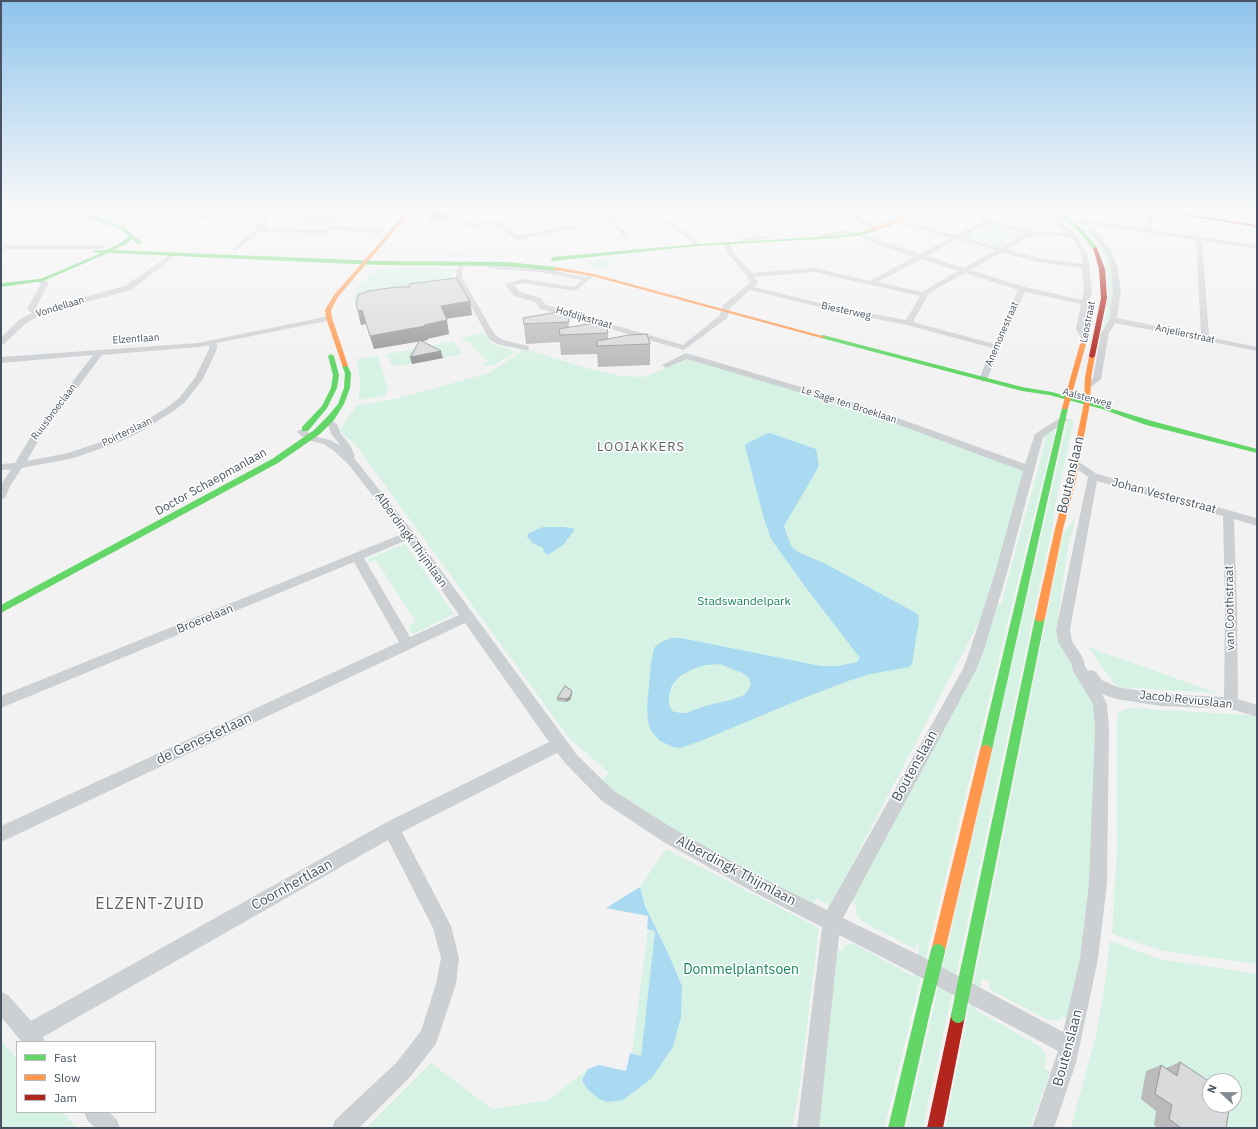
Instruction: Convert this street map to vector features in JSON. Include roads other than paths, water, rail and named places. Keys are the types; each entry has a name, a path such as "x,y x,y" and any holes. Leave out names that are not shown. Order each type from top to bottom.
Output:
{"main road":[{"path":"1,285 41,280 66,269 76,263"},
{"path":"342,274 352,263"},
{"path":"329,314 336,296 360,263"},
{"path":"447,263 523,265 551,263"},
{"name":"Aalsterweg","path":"565,263 585,270 589,277"},
{"name":"Leostraat","path":"1067,401 1095,298 1095,275 1093,263"},
{"name":"Leostraat","path":"1086,407 1088,378 1104,298 1104,279 1101,263"},
{"name":"Aalsterweg","path":"523,265 589,277 724,311 728,314 756,322 776,324 934,367 1257,451"},
{"path":"321,302 319,316 322,330"},
{"name":"Doctor Schaepmanlaan","path":"1,609 275,461 328,421 345,396 348,380 343,356 329,314"},
{"name":"Doctor Schaepmanlaan","path":"15,591 310,434 334,388 336,375 335,367 328,347"},
{"name":"Boutenslaan","path":"896,1128 1067,401"},
{"name":"Boutenslaan","path":"935,1128 1059,529 1075,464 1086,407"}],"street":[{"name":"Vondellaan","path":"1,342 22,322 37,313 128,288 162,263"},
{"path":"666,365 685,352 724,316 726,307 750,288 754,282 739,263"},
{"path":"871,283 909,263"},
{"path":"940,263 1023,289 1086,303"},
{"path":"908,323 926,292 978,263"},
{"path":"1057,263 1087,267"},
{"name":"Leostraat","path":"1085,338 1080,329 1088,290 1086,263"},
{"name":"Leostraat","path":"1088,385 1097,379 1105,333 1113,320 1117,290 1113,263"},
{"path":"1201,263 1206,338"},
{"path":"470,264 460,274 459,278 492,337 500,342 524,348"},
{"name":"Aalsterweg","path":"470,264 539,270 589,277"},
{"path":"750,275 814,270 924,295"},
{"name":"Hofdijkstraat","path":"589,277 575,289 523,281 508,284 517,294 538,300 543,307 685,352"},
{"path":"37,313 32,310 32,307 45,283 41,280"},
{"name":"Biesterweg","path":"750,288 832,308 908,323 996,347"},
{"name":"Anemonestraat","path":"983,379 1020,292 1023,289"},
{"name":"Elzentlaan","path":"1,360 213,342 329,314"},
{"name":"Anjelierstraat","path":"1113,320 1257,349"},
{"name":"Poirterslaan","path":"1,467 19,466 70,456 116,440 139,429 182,400 199,379 213,349 213,342"},
{"name":"Ruusbroeclaan","path":"1,496 5,486 19,466 34,438 100,352"},
{"name":"Le Sage ten Broeklaan","path":"685,352 859,406 1029,469"},
{"name":"Boutenslaan","path":"808,1128 832,920 971,663 977,650 1001,573 1038,436 1063,420"},
{"name":"Alberdingk Thijmlaan","path":"328,421 334,426 336,434 345,445 353,463"},
{"path":"310,434 336,434"},
{"name":"Alberdingk Thijmlaan","path":"310,434 338,449 353,463 409,535 559,744 572,760 608,796 644,821 754,883 832,920 1070,1046"},
{"name":"Johan Vestersstraat","path":"1075,464 1093,476 1257,522"},
{"name":"Boutenslaan","path":"1043,1128 1066,1062 1088,967 1098,884 1102,728 1100,704 1078,667 1078,662 1065,642 1063,630 1093,476"},
{"name":"van Coothstraat","path":"1228,513 1231,606 1231,703"},
{"name":"Broerelaan","path":"1,702 409,535"},
{"path":"357,556 407,644 467,617"},
{"name":"de Genestetlaan","path":"1,834 407,644"},
{"name":"Jacob Reviuslaan","path":"1078,662 1084,667 1097,684 1116,693 1139,695 1161,700 1231,703 1257,711"},
{"name":"Coornhertlaan","path":"31,1038 391,829 559,744"},
{"path":"343,1128 403,1070 429,1037 446,984 450,958 442,926 391,829"},
{"path":"1,1002 31,1038"},
{"path":"96,1113 109,1128"}],"water":[{"path":"770,433 816,449 819,465 818,468 784,526 791,546 798,552 826,564 916,613 919,616 912,664 909,667 871,674 848,681 703,740 681,748 673,747 660,741 651,731 648,721 647,708 651,662 654,648 661,642 671,638 681,638 821,666 838,666 857,662 860,658 771,539 764,519 745,446 746,444","holes":["720,664 742,673 749,678 751,683 749,689 744,695 686,713 672,711 669,704 669,695 672,685 680,676 693,669 706,665"]},
{"path":"543,527 564,527 575,529 564,544 548,555 544,552 543,548 534,544 527,537 529,533"},
{"path":"640,887 645,906 682,986 681,1017 673,1047 651,1079 623,1100 608,1102 599,1099 587,1089 582,1080 588,1069 599,1065 626,1071 630,1053 641,1056 655,931 647,929 648,916 606,908"}],"district":[{"name":"LOOIAKKERS","path":"641,447"},
{"name":"ELZENT-ZUID","path":"150,904"}],"park label":[{"name":"Stadswandelpark","path":"744,602"},
{"name":"Dommelplantsoen","path":"741,970"}]}
